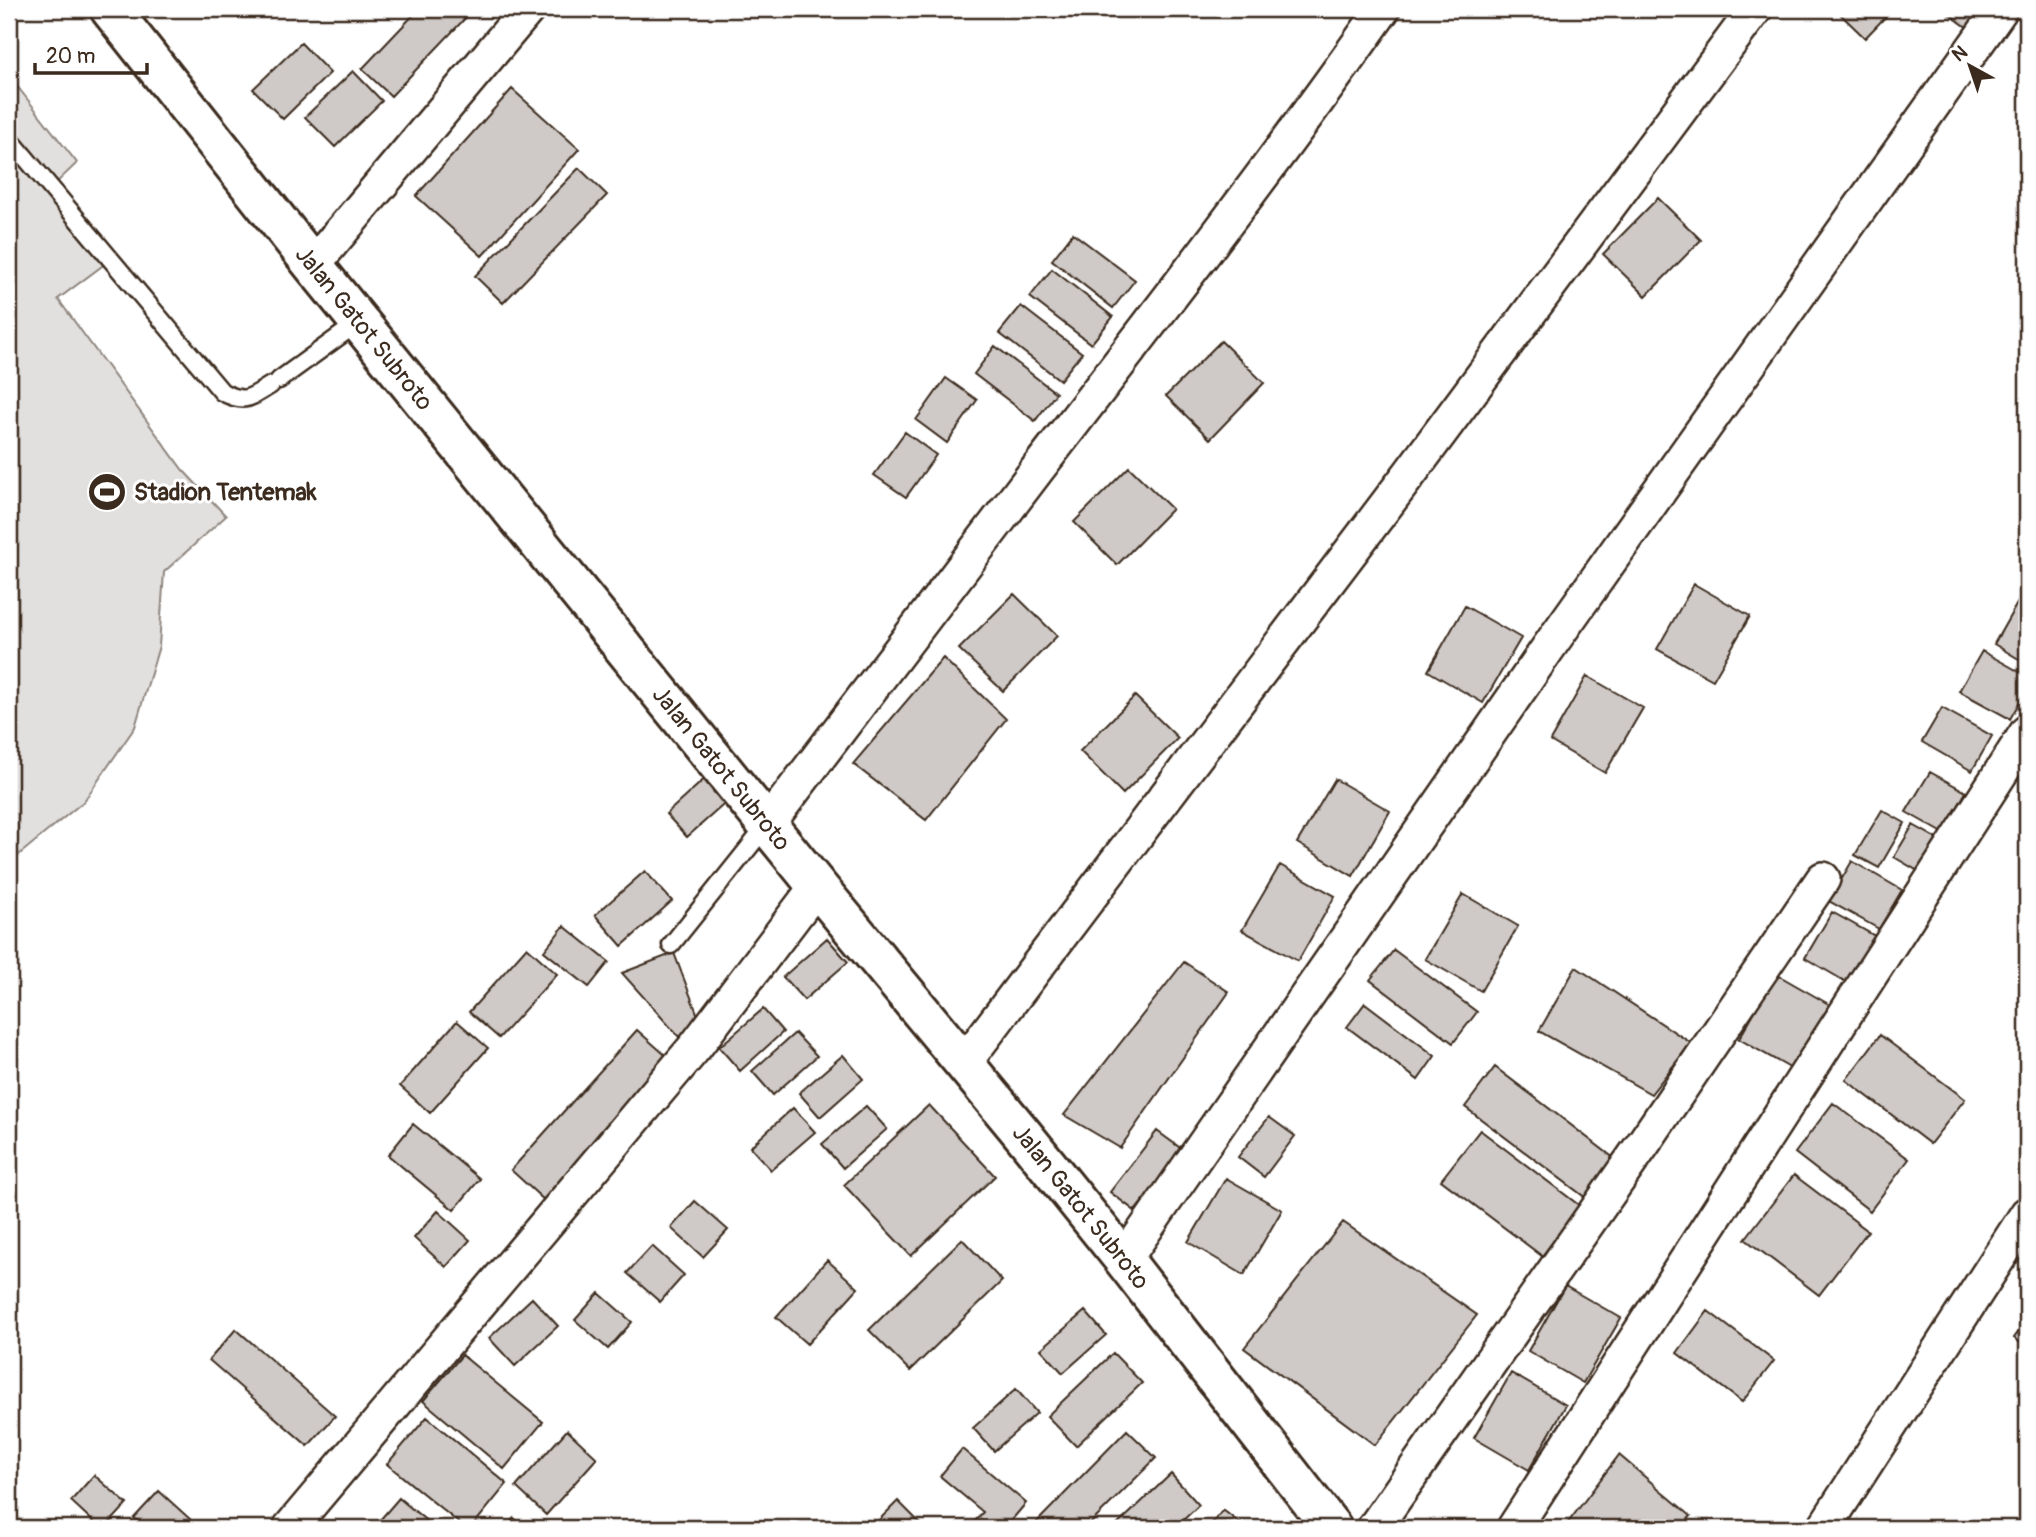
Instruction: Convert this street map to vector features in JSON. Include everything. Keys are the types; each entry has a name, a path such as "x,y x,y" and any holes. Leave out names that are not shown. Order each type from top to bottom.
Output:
{"street":[{"name":"Jalan Gatot Subroto","path":"110,9 313,265 1124,1260 1332,1528"},
{"path":"313,265 528,9"},
{"path":"768,825 1211,244 1383,9"},
{"path":"964,1063 1408,476 1755,9"},
{"path":"1124,1260 1553,641 2001,9"},
{"path":"1514,1528 2027,732"},
{"path":"1374,1528 1643,1144 1823,879"},
{"path":"290,1528 686,1058 817,886"},
{"path":"1824,1528 2027,1214"}],"lane":[{"path":"9,138 222,392 237,400 250,398 275,383 360,321"},
{"path":"671,945 768,825"}],"shaded area":[{"name":"Stadion Tentemak","path":"17,86 77,163 52,187 114,257 58,299 182,469 226,516 164,572 159,646 135,727 84,801 9,863 9,93"}],"building":[{"path":"419,9 474,9 391,96 362,69"},
{"path":"1835,9 1893,9 1865,38"},
{"path":"1942,9 1987,9 1971,30"},
{"path":"301,43 330,73 283,119 253,89"},
{"path":"353,71 382,101 335,147 305,117"},
{"path":"512,89 579,149 482,256 416,196"},
{"path":"579,168 607,195 503,303 475,276"},
{"path":"1658,198 1701,240 1646,296 1603,254"},
{"path":"1073,233 1135,280 1113,308 1052,260"},
{"path":"1052,269 1113,317 1091,344 1030,297"},
{"path":"1021,306 1082,353 1060,380 999,333"},
{"path":"1221,341 1264,383 1210,439 1166,396"},
{"path":"995,346 1056,393 1035,421 974,374"},
{"path":"946,378 977,400 947,443 916,420"},
{"path":"905,432 936,455 906,497 874,475"},
{"path":"1129,467 1172,509 1117,565 1074,522"},
{"path":"1694,584 1750,616 1713,680 1657,649"},
{"path":"2023,593 2027,596 2027,664 1994,644"},
{"path":"1014,594 1057,636 1003,691 959,649"},
{"path":"1465,606 1521,638 1483,703 1428,671"},
{"path":"1982,651 2027,676 2027,689 2010,719 1959,691"},
{"path":"943,658 1006,719 926,820 853,764"},
{"path":"1587,676 1643,708 1605,773 1550,741"},
{"path":"1135,696 1178,738 1123,794 1080,751"},
{"path":"1942,708 1992,736 1972,771 1922,742"},
{"path":"1930,772 1966,792 1943,833 1906,812"},
{"path":"709,775 730,799 687,837 666,814"},
{"path":"1335,779 1390,811 1353,876 1297,843"},
{"path":"1882,810 1905,823 1879,868 1855,855"},
{"path":"1913,825 1943,842 1925,875 1894,857"},
{"path":"1852,861 1902,890 1879,929 1829,901"},
{"path":"1280,865 1335,896 1298,961 1242,930"},
{"path":"645,871 672,901 622,946 595,915"},
{"path":"1463,894 1518,926 1481,991 1425,959"},
{"path":"1832,912 1880,939 1853,986 1805,958"},
{"path":"564,926 609,962 589,987 544,951"},
{"path":"827,938 848,962 804,1000 783,977"},
{"path":"527,947 557,974 499,1038 469,1012"},
{"path":"1394,950 1477,1012 1453,1043 1370,980"},
{"path":"674,953 700,1021 680,1038 622,973"},
{"path":"1184,962 1229,992 1120,1148 1064,1115"},
{"path":"1576,967 1691,1043 1651,1094 1539,1031"},
{"path":"1776,974 1832,1006 1795,1071 1739,1039"},
{"path":"1365,1003 1435,1056 1418,1080 1347,1027"},
{"path":"763,1009 783,1032 740,1071 719,1047"},
{"path":"457,1021 488,1048 430,1113 400,1086"},
{"path":"637,1030 671,1060 545,1201 511,1170"},
{"path":"795,1033 817,1056 773,1095 752,1071"},
{"path":"1880,1035 1965,1099 1930,1144 1846,1080"},
{"path":"843,1055 863,1079 820,1117 799,1093"},
{"path":"1495,1067 1619,1162 1590,1201 1465,1107"},
{"path":"1833,1103 1909,1159 1870,1211 1795,1153"},
{"path":"929,1105 995,1176 911,1256 844,1185"},
{"path":"866,1106 887,1129 843,1168 822,1144"},
{"path":"793,1108 815,1132 771,1170 750,1147"},
{"path":"1269,1117 1295,1136 1264,1177 1238,1157"},
{"path":"413,1124 480,1179 454,1210 388,1155"},
{"path":"1480,1130 1580,1206 1542,1256 1441,1180"},
{"path":"1157,1131 1183,1150 1135,1211 1110,1192"},
{"path":"1794,1175 1868,1231 1819,1295 1745,1239"},
{"path":"1226,1178 1282,1210 1244,1275 1188,1242"},
{"path":"695,1201 728,1230 703,1257 671,1228"},
{"path":"438,1211 470,1240 446,1267 414,1238"},
{"path":"1343,1222 1477,1315 1375,1445 1244,1348"},
{"path":"962,1239 1002,1281 910,1371 869,1330"},
{"path":"652,1246 684,1275 660,1302 627,1273"},
{"path":"827,1260 858,1288 807,1344 776,1317"},
{"path":"1565,1286 1621,1318 1583,1383 1528,1351"},
{"path":"599,1293 632,1322 608,1349 575,1320"},
{"path":"532,1298 558,1326 515,1366 489,1338"},
{"path":"1085,1311 1106,1335 1063,1373 1041,1349"},
{"path":"1708,1311 1774,1361 1742,1402 1677,1353"},
{"path":"2027,1320 2027,1348 2014,1338"},
{"path":"236,1329 335,1416 308,1446 209,1360"},
{"path":"1113,1353 1142,1383 1076,1446 1047,1416"},
{"path":"462,1355 543,1422 504,1469 423,1401"},
{"path":"1511,1373 1566,1405 1529,1470 1474,1438"},
{"path":"1016,1389 1037,1413 994,1451 973,1428"},
{"path":"427,1417 507,1484 471,1528 465,1528 387,1464"},
{"path":"567,1430 597,1458 546,1515 516,1487"},
{"path":"1127,1430 1156,1458 1086,1528 1037,1528 1034,1525"},
{"path":"962,1449 1026,1503 1005,1528 969,1528 983,1512 940,1476"},
{"path":"1619,1455 1691,1516 1681,1528 1564,1528"},
{"path":"1171,1474 1199,1505 1175,1528 1114,1528"},
{"path":"94,1475 127,1504 105,1528 100,1528 71,1501"},
{"path":"159,1491 191,1520 184,1528 146,1528 134,1518"},
{"path":"399,1498 435,1528 373,1528"},
{"path":"898,1501 925,1528 879,1528 875,1524"},
{"path":"1223,1510 1246,1528 1208,1528"},
{"path":"514,1518 525,1528 505,1528"}],"place":[{"name":"Stadion Tentemak","path":"107,492"}]}
